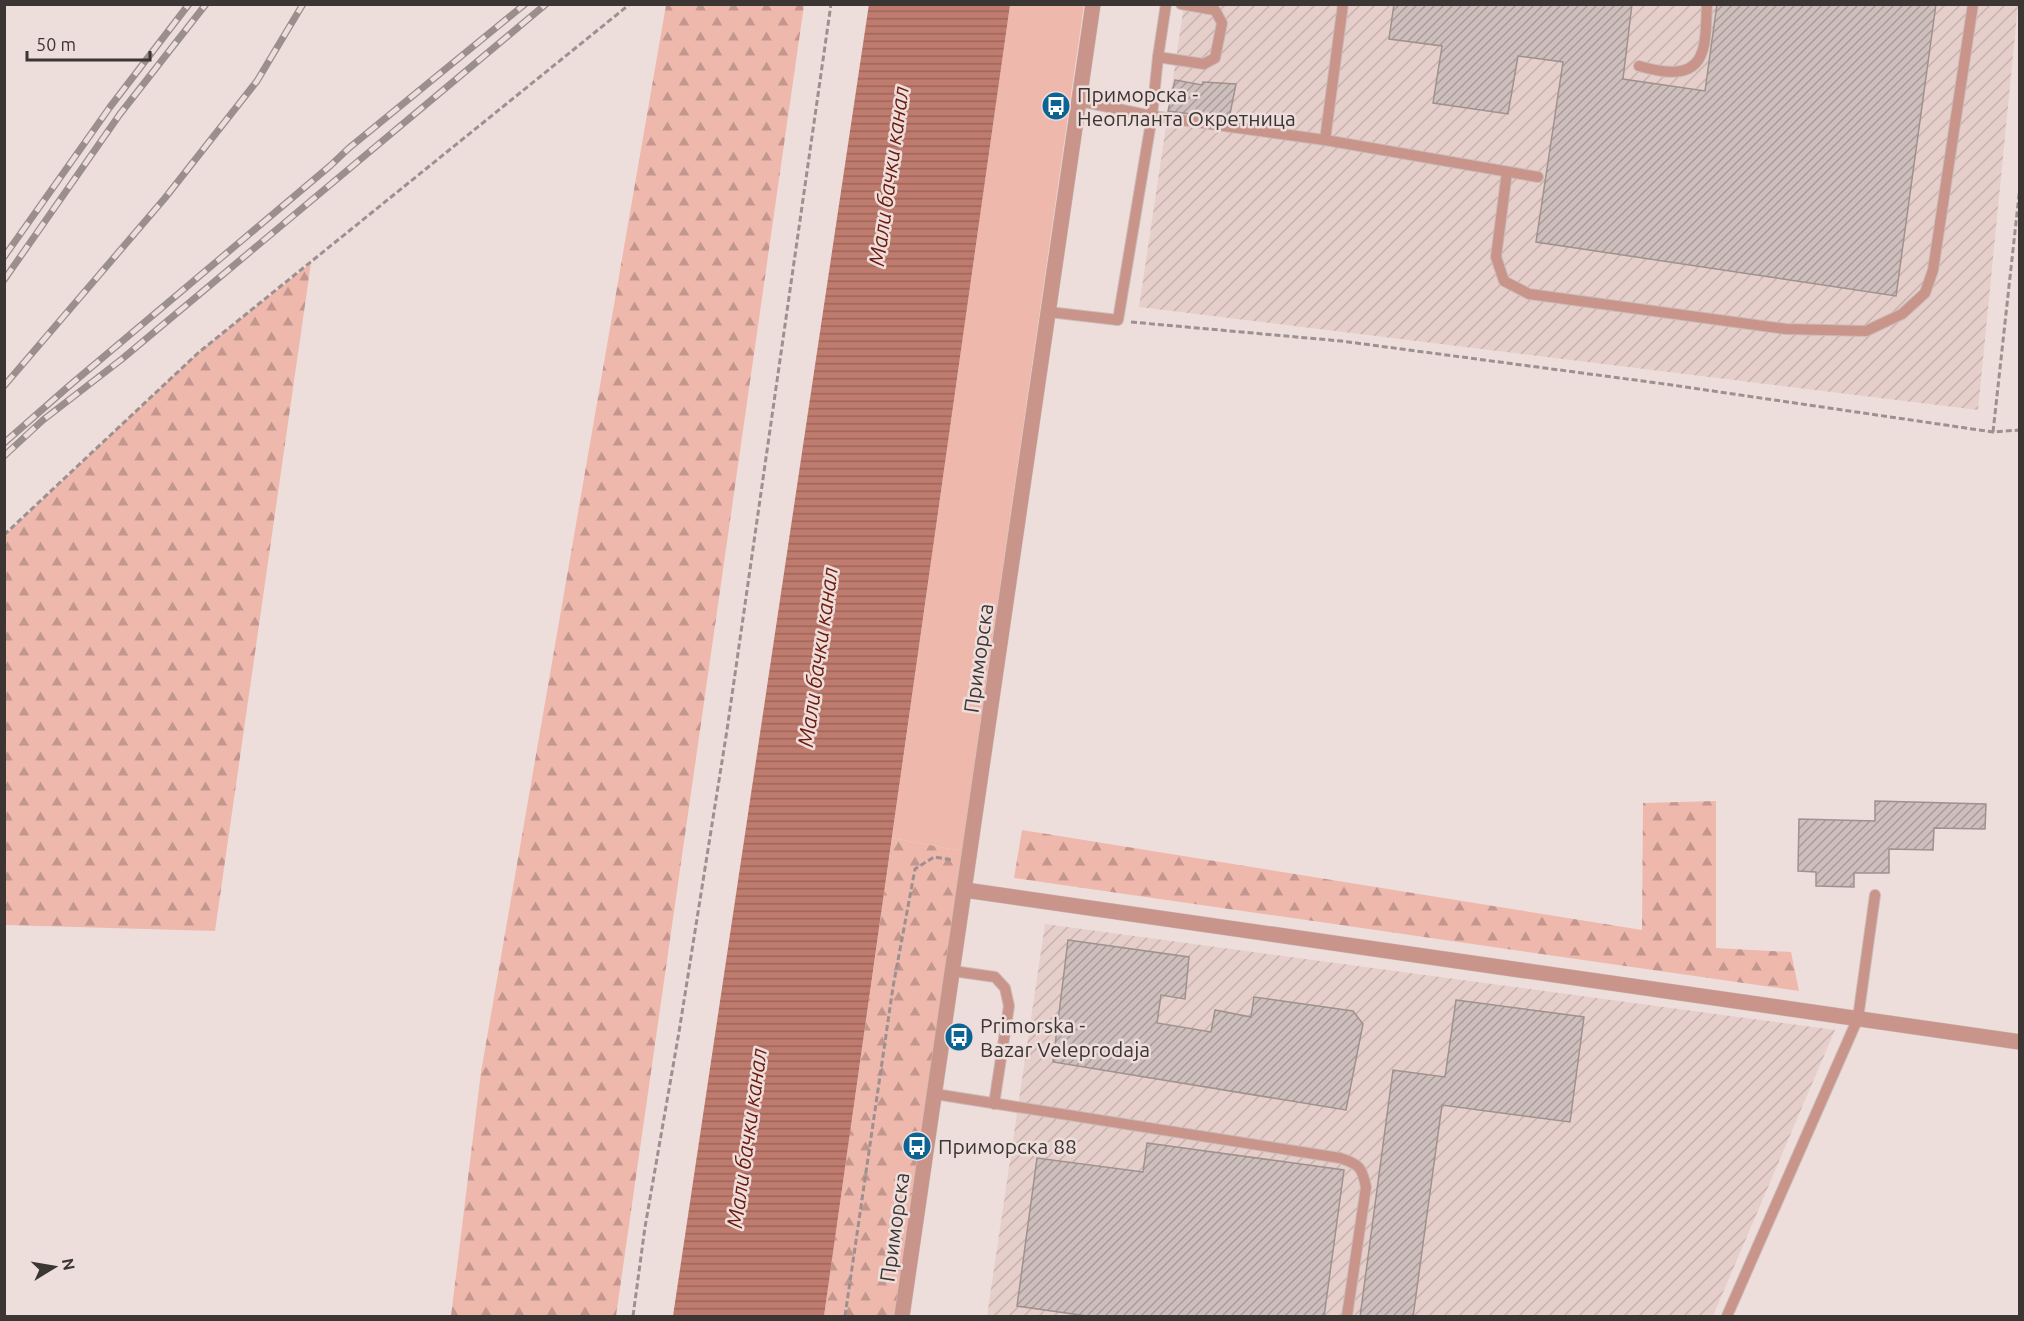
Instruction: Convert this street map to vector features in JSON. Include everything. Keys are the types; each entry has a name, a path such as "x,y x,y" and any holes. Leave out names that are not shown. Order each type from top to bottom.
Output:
{"street":[{"name":"Приморска","path":"902,1317 1093,4"},
{"path":"965,890 2019,1042"}],"lane":[{"path":"1049,312 1118,320 1152,116 1166,4"},
{"path":"1158,57 1204,64 1215,58 1222,23 1215,10 1181,4"},
{"path":"1325,140 1343,4"},
{"path":"1639,66 1674,73 1691,67 1702,54 1707,4"},
{"path":"1507,172 1496,256 1504,281 1529,294 1786,329 1866,331 1902,314 1910,307 1925,293 1933,270 1974,4"},
{"path":"1079,101 1152,116 1325,140 1538,177"},
{"path":"1727,1317 1858,1018 1875,895"},
{"path":"953,971 995,977 1005,988 1009,1006 994,1104"},
{"path":"935,1094 1340,1158 1355,1163 1364,1173 1366,1187 1347,1317"}],"path":[{"path":"4,535 198,353 630,4"},
{"path":"633,1317 645,1227 679,1032 728,718 831,4"},
{"path":"1993,432 2019,186"},
{"path":"1118,320 1341,342 1665,384 1993,432 2019,430"},
{"path":"845,1317 893,987 915,869 934,857 969,862"}],"shaded area":[{"path":"1184,5 2018,5 1978,410 1139,307"},
{"path":"1045,924 1835,1030 1713,1316 987,1316"}],"green space":[{"path":"666,5 804,5 616,1316 451,1316 481,1072"},
{"path":"1010,5 1084,5 962,851 892,838"},
{"path":"311,263 215,931 5,925 5,535 198,353"},
{"path":"1716,801 1716,948 1791,952 1799,991 1014,878 1022,830 1642,930 1643,803"},
{"path":"892,838 962,851 895,1316 824,1316"}],"water":[{"name":"Мали бачки канал","path":"869,4 1010,5 824,1316 673,1316"}],"building":[{"path":"1394,4 1632,4 1623,79 1705,91 1717,4 1936,4 1896,296 1536,242 1563,62 1518,56 1508,114 1433,103 1442,46 1389,39"},
{"path":"1175,80 1202,85 1203,82 1236,84 1229,119 1168,111"},
{"path":"1875,801 1986,804 1985,829 1934,828 1933,850 1889,849 1889,873 1854,873 1854,887 1816,886 1816,872 1798,871 1799,819 1875,821"},
{"path":"1068,940 1189,957 1185,999 1161,995 1157,1023 1211,1032 1215,1010 1251,1017 1254,997 1353,1011 1363,1024 1346,1110 1053,1062"},
{"path":"1456,1000 1584,1017 1570,1122 1442,1105 1413,1317 1360,1317 1393,1070 1445,1077"},
{"path":"1147,1143 1344,1170 1324,1317 1094,1317 1017,1306 1037,1158 1143,1172"}],"railway":[{"path":"4,257 110,107 189,4"},
{"path":"4,280 120,114 206,4"},
{"path":"4,386 165,198 257,81 303,4"},
{"path":"4,443 349,148 525,4"},
{"path":"4,456 43,420 122,359 546,4"}],"place":[{"name":"Приморска - Неопланта Окретница","path":"1056,106"},
{"name":"Primorska - Bazar Veleprodaja","path":"959,1037"},
{"name":"Приморска 88","path":"917,1146"}]}
